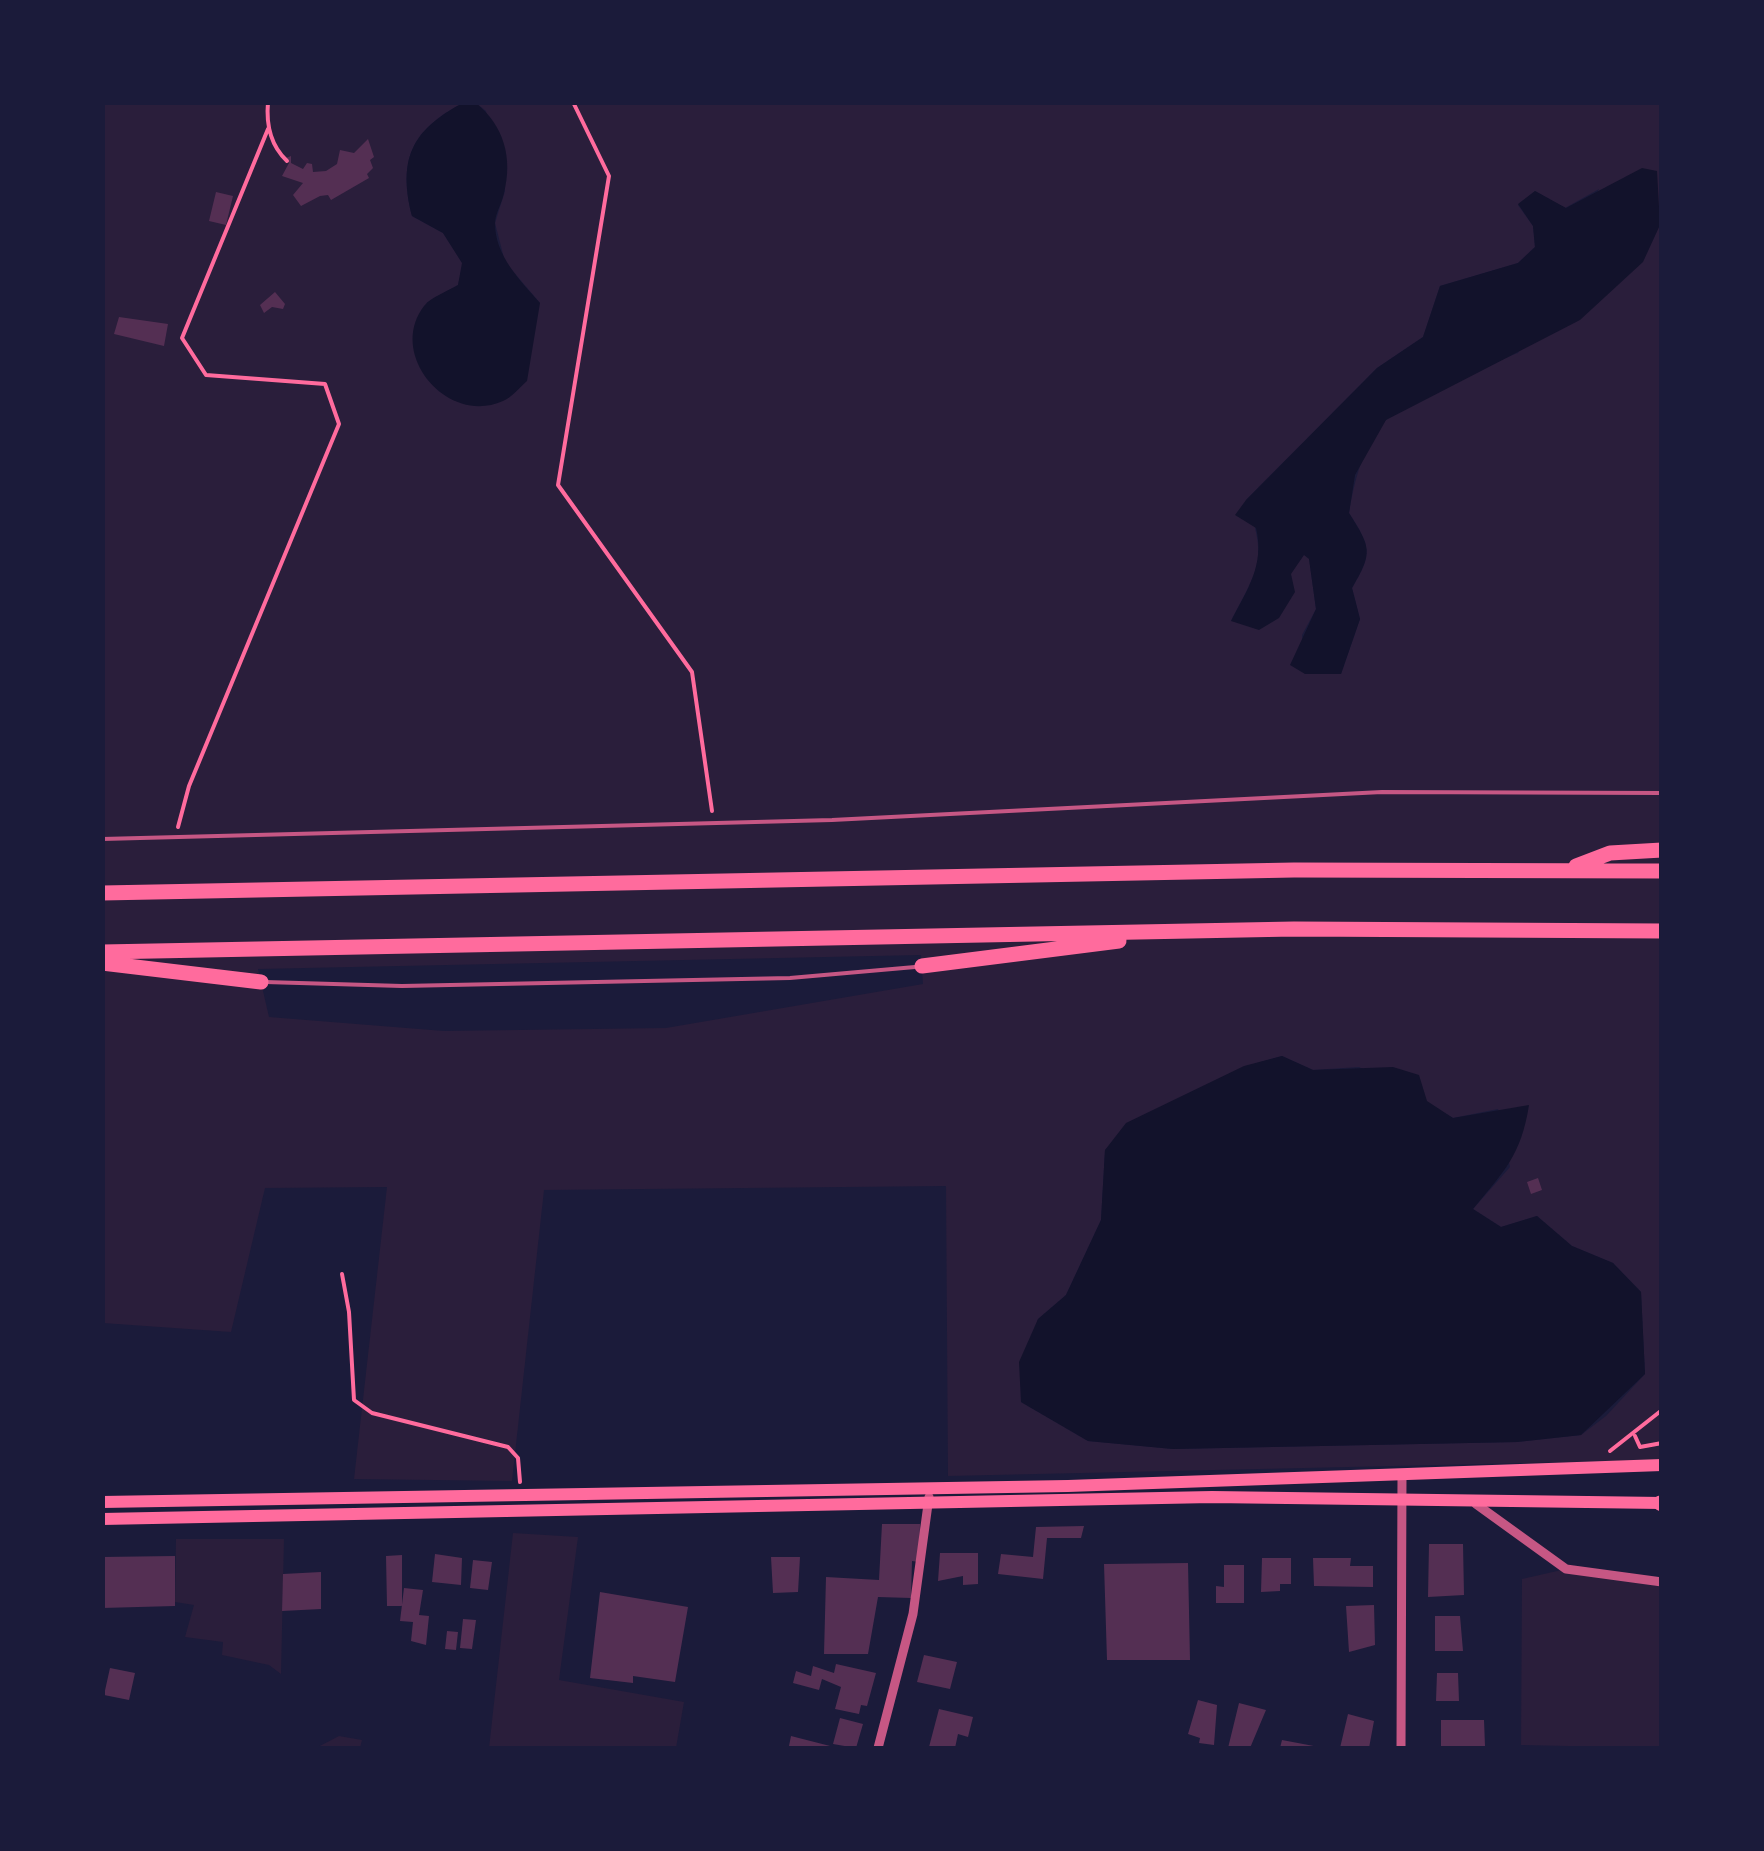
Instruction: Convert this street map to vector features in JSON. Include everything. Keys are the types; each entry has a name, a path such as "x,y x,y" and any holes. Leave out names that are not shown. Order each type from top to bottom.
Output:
{"highway":[{"path":"1568,870 1610,853 1662,850"},
{"path":"102,893 1294,870 1662,871"},
{"path":"102,952 1168,933 1662,931"},
{"path":"922,966 1078,949 1168,933"},
{"path":"102,963 261,982"}],"main road":[{"path":"102,1502 929,1489 1660,1465"},
{"path":"102,1519 1212,1497 1661,1504"}],"street":[{"path":"1402,1475 1402,1748"},
{"path":"878,1748 913,1614 929,1489"},
{"path":"1476,1504 1566,1569 1662,1582"}],"lane":[{"path":"102,839 832,820 1382,792 1662,793"},
{"path":"261,982 402,986 790,978 922,966"}],"path":[{"path":"175,836 188,786 339,424 325,384 206,375 182,338 268,129 268,102"},
{"path":"574,102 609,176 558,486 692,672 713,821"},
{"path":"268,129 286,161"},
{"path":"342,1274 350,1312 354,1400 372,1413 508,1447 518,1458 520,1495"},
{"path":"1584,1467 1662,1410"},
{"path":"1634,1434 1640,1447 1662,1443"}],"shaded area":[{"path":"103,103 463,103 445,113 420,136 408,163 412,216 443,233 463,264 458,285 426,303 540,303 505,262 495,223 505,191 486,111 476,103 1661,103 1661,1460 948,1476 946,1186 544,1190 512,1481 354,1479 387,1187 265,1188 231,1332 103,1323","holes":["1599,189 1518,353 1411,403 1386,420 1371,440 1357,476 1349,513 1367,550 1352,588 1360,619 1341,674 1305,674 1302,635 1316,609 1309,558 1303,554 1290,574 1231,621 1257,563 1257,537 1246,500 1377,368 1423,337 1440,286 1518,263 1535,247 1533,226 1518,205 1535,191 1565,208","921,955 923,984 666,1028 444,1031 269,1017 258,969","1282,1056 1313,1070 1359,1067 1453,1118 1498,1109 1510,1167 1473,1209 1501,1227 1537,1216 1572,1246 1613,1263 1641,1292 1645,1374 1606,1416 1581,1435 1517,1442 1173,1449 1088,1441 1021,1402 1038,1319 1066,1295 1101,1220 1105,1150 1190,1095 1257,1063"]},
{"path":"463,103 476,103 500,132 507,180 495,220 496,235 510,267 540,303 527,381 506,400 482,406 444,395 418,364 413,345 414,325 424,306 458,285 462,263 443,233 412,216 408,163 420,136 431,124"},
{"path":"1642,168 1657,171 1660,225 1643,262 1580,320 1386,420 1355,475 1349,513 1367,550 1352,588 1360,619 1341,674 1305,674 1290,665 1316,609 1309,559 1304,555 1291,574 1295,592 1279,618 1259,630 1231,621 1253,577 1258,554 1256,528 1235,515 1377,368 1423,337 1440,286 1518,263 1535,247 1533,226 1518,204 1535,191 1566,208"},
{"path":"1282,1056 1313,1070 1393,1067 1419,1075 1427,1101 1453,1118 1529,1105 1516,1150 1473,1209 1501,1227 1537,1216 1572,1246 1613,1263 1641,1292 1645,1374 1581,1435 1517,1442 1173,1449 1088,1441 1021,1402 1019,1362 1038,1319 1066,1295 1101,1220 1105,1150 1126,1123 1244,1066"},
{"path":"513,1533 578,1537 559,1680 684,1702 676,1748 489,1748"},
{"path":"176,1539 284,1539 281,1674 269,1665 222,1655 223,1642 185,1637 194,1605 175,1602"},
{"path":"1566,1569 1661,1582 1661,1748 1521,1745 1522,1579"},
{"path":"339,1736 362,1740 360,1748 316,1748"}],"building":[{"path":"368,139 374,157 370,160 373,168 367,174 369,178 331,200 328,195 320,196 301,206 293,195 303,183 282,176 289,163 286,158 291,156 291,163 303,169 307,163 312,164 313,172 326,171 337,164 340,150 354,153"},
{"path":"216,192 233,196 226,225 209,221"},
{"path":"275,292 285,304 283,309 272,307 264,313 260,305"},
{"path":"119,317 168,324 164,346 114,334"},
{"path":"1538,1178 1542,1190 1531,1194 1527,1182"},
{"path":"882,1524 920,1524 919,1562 912,1561 911,1598 878,1597 868,1654 824,1654 826,1577 879,1580"},
{"path":"1084,1526 1081,1538 1047,1538 1043,1579 998,1574 1001,1554 1033,1557 1036,1527"},
{"path":"1429,1544 1463,1544 1464,1595 1428,1597"},
{"path":"940,1553 978,1553 978,1584 963,1585 963,1576 938,1581"},
{"path":"435,1554 462,1558 461,1585 432,1582"},
{"path":"402,1555 402,1606 387,1606 386,1556"},
{"path":"175,1556 175,1606 102,1608 102,1557"},
{"path":"771,1557 800,1557 798,1592 773,1593"},
{"path":"1262,1558 1291,1558 1291,1584 1280,1584 1280,1591 1261,1592"},
{"path":"1313,1558 1351,1558 1350,1566 1373,1566 1373,1587 1314,1586"},
{"path":"473,1560 492,1562 488,1590 470,1588"},
{"path":"1188,1563 1190,1660 1107,1660 1104,1564"},
{"path":"1224,1565 1244,1565 1244,1603 1216,1603 1216,1586 1224,1587"},
{"path":"321,1572 321,1609 282,1611 283,1574"},
{"path":"404,1588 423,1590 419,1615 429,1616 426,1645 411,1641 413,1622 400,1621"},
{"path":"600,1592 688,1607 675,1682 633,1676 633,1683 590,1678"},
{"path":"1374,1605 1375,1645 1349,1652 1346,1606"},
{"path":"1435,1616 1460,1616 1463,1651 1435,1651"},
{"path":"463,1619 476,1620 472,1649 460,1648"},
{"path":"447,1631 458,1632 456,1650 445,1649"},
{"path":"924,1655 957,1662 950,1689 917,1682"},
{"path":"836,1664 876,1673 867,1706 861,1705 859,1714 835,1709 841,1687 822,1679 819,1690 793,1683 796,1671 811,1676 813,1666 834,1673"},
{"path":"110,1668 135,1673 129,1700 104,1695"},
{"path":"1437,1673 1458,1673 1459,1701 1436,1701"},
{"path":"1198,1700 1217,1705 1214,1745 1199,1743 1200,1738 1188,1734"},
{"path":"1239,1703 1266,1710 1250,1748 1228,1748"},
{"path":"939,1709 973,1717 968,1737 958,1734 955,1748 929,1747"},
{"path":"1348,1714 1374,1721 1369,1748 1340,1748"},
{"path":"840,1718 863,1724 856,1748 833,1744"},
{"path":"1441,1720 1484,1720 1485,1746 1441,1747"},
{"path":"791,1736 834,1747 834,1748 789,1746"},
{"path":"1282,1740 1319,1747 1280,1748"}]}
